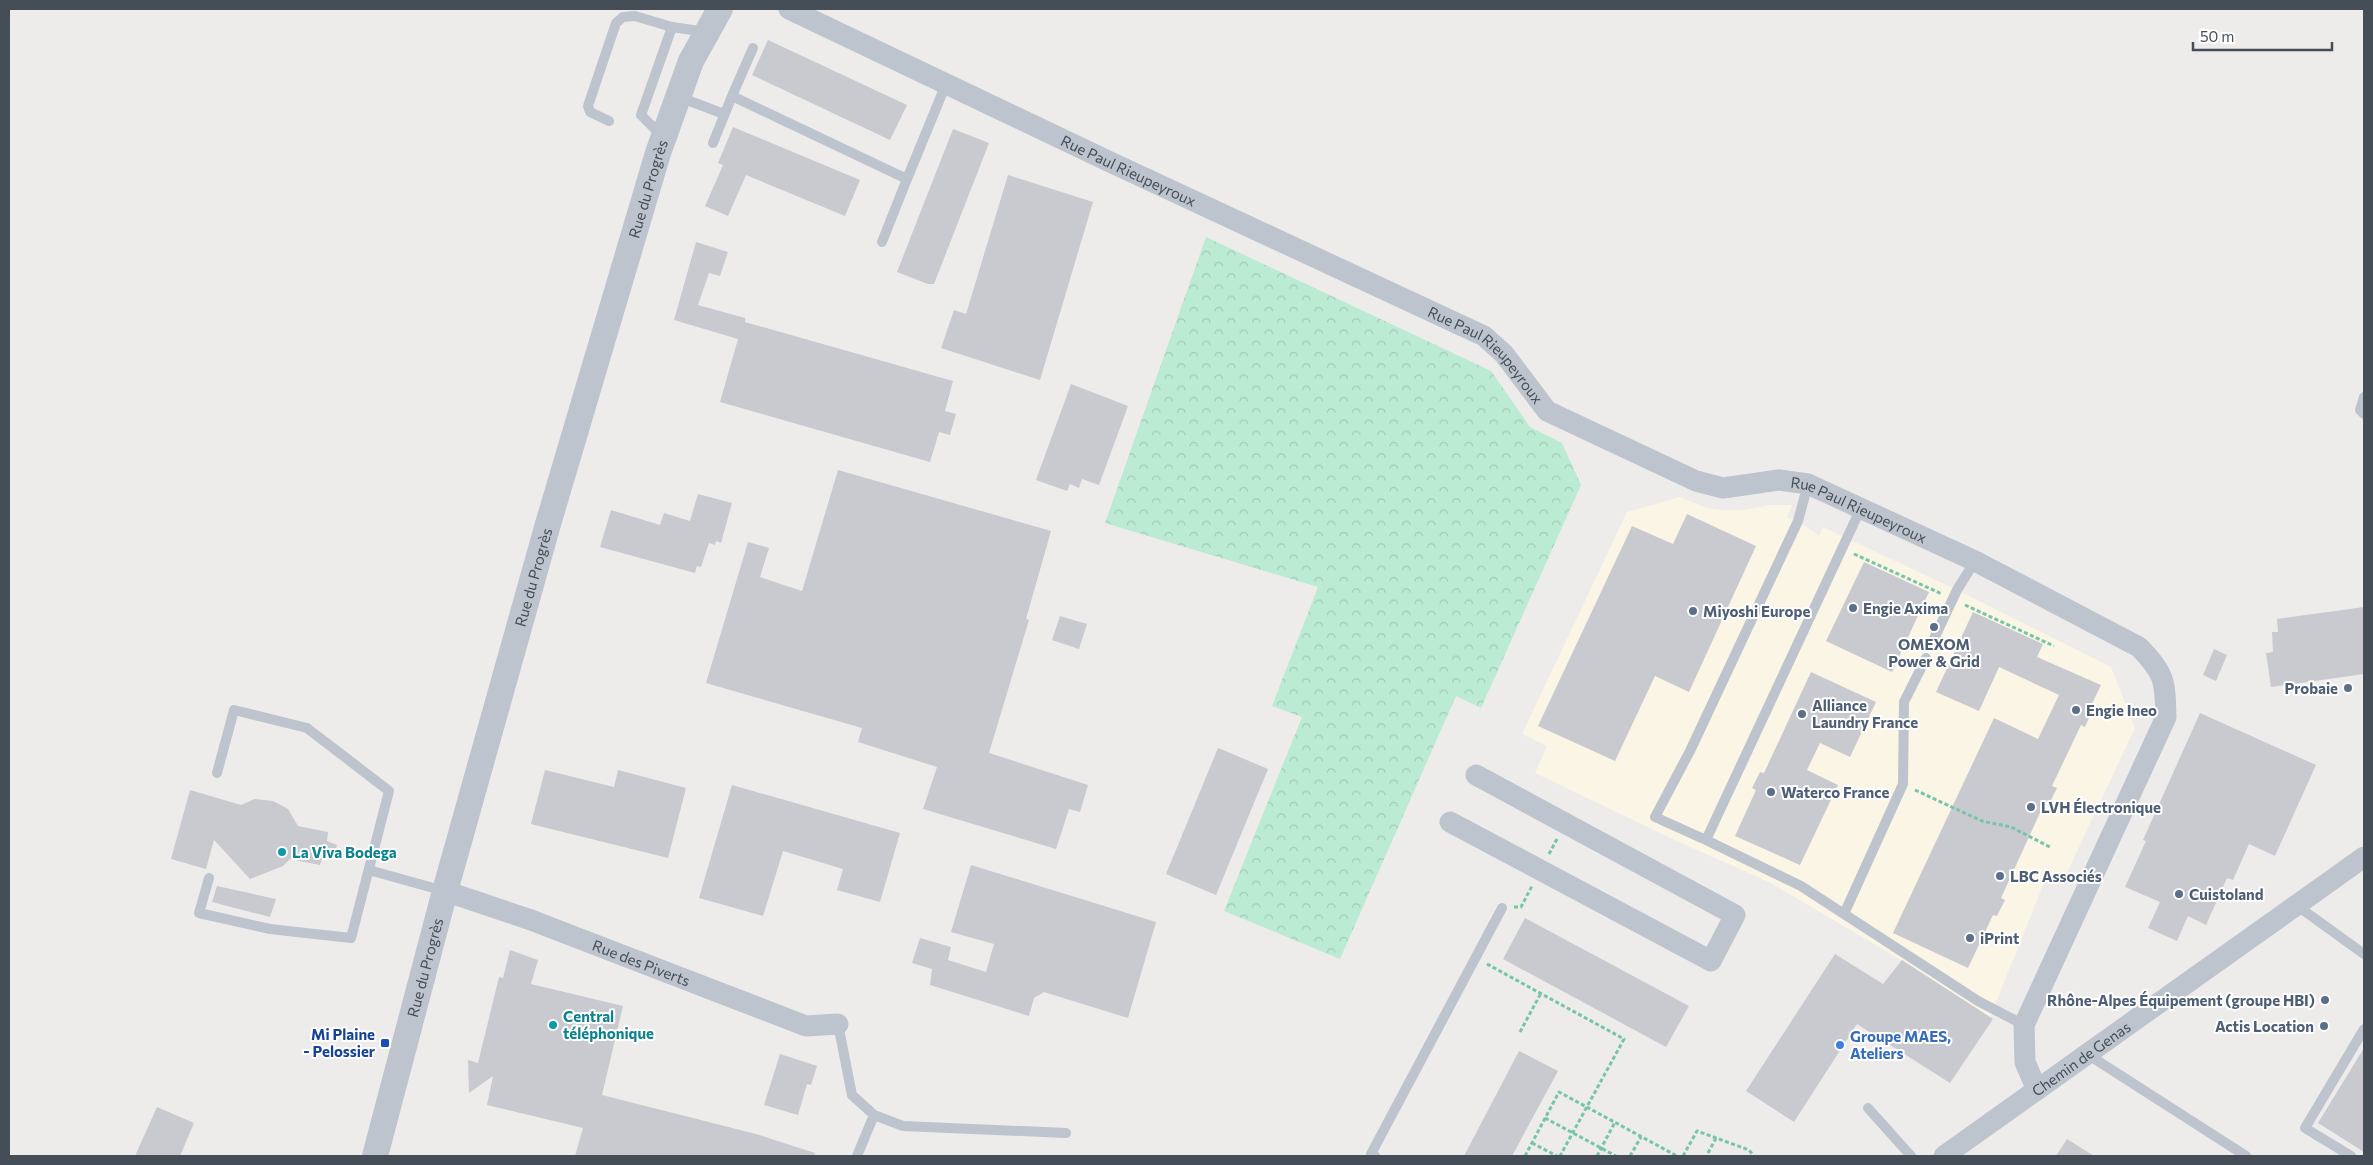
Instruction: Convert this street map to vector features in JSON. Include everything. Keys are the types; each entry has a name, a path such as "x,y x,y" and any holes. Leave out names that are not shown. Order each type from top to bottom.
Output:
{"street":[{"name":"Rue du Progrès","path":"375,1156 445,891 551,515 666,132 691,61 720,9"},
{"name":"Rue Paul Rieupeyroux","path":"789,9 1484,336 1504,354 1547,411 1696,481 1723,488 1779,480 1808,484 1975,561 2138,647 2157,666 2165,687 2166,717 2032,1004 2024,1025"},
{"path":"1450,822 1711,961 1735,915 1476,775"},
{"name":"Chemin de Genas","path":"1944,1156 2364,857"},
{"name":"Rue des Piverts","path":"445,891 531,920 806,1026 838,1024"},
{"path":"2024,1025 2025,1062 2037,1090"}],"lane":[{"path":"610,121 590,112 588,106 616,23 623,17 635,16 672,27 707,32"},
{"path":"666,132 654,128 641,115 672,27"},
{"path":"713,143 753,48"},
{"path":"882,242 946,84"},
{"path":"732,96 907,180"},
{"path":"678,97 724,114"},
{"path":"2364,397 2360,410 2364,414"},
{"path":"1808,484 1798,521 1690,750 1655,817 1801,886 1978,1001 2024,1025"},
{"path":"1706,840 1861,508"},
{"path":"1931,645 1957,590 1975,561"},
{"path":"1844,914 1903,784 1904,702 1926,658"},
{"path":"210,878 200,913 270,930 351,938 389,791 307,728 234,710 217,773"},
{"path":"368,870 445,891"},
{"path":"2296,905 2364,954"},
{"path":"1372,1155 1502,908"},
{"path":"838,1024 852,1095 874,1116 903,1126 1066,1133"},
{"path":"2351,1156 2305,1128 2364,1029"},
{"path":"2088,1054 2246,1156"},
{"path":"1868,1108 1912,1156"},
{"path":"857,1156 874,1116"}],"path":[{"path":"1903,784 1982,821 2011,827 2050,847"},
{"path":"1476,957 1624,1038 1573,1133 1558,1156 1532,1143"},
{"path":"1520,1032 1541,993"},
{"path":"1525,1156 1559,1092 1677,1156"},
{"path":"1545,1118 1616,1156"},
{"path":"1597,1156 1615,1122"},
{"path":"1683,1156 1697,1131 1749,1150 1754,1156"},
{"path":"1630,1156 1641,1136"},
{"path":"1708,1153 1716,1138"}],"shaded area":[{"path":"1680,497 1707,508 1723,510 1744,510 1770,505 1792,505 1787,517 1798,521 1819,536 1823,527 1957,590 2111,667 2135,728 2062,883 2047,875 1990,1017 1901,960 1771,883 1679,842 1535,773 1547,746 1522,734 1627,512"}],"green space":[{"path":"1206,237 1491,371 1530,427 1562,443 1581,485 1481,708 1456,696 1340,959 1224,911 1302,717 1272,706 1318,587 1105,523"}],"building":[{"path":"768,40 907,105 890,140 752,75"},
{"path":"733,127 860,180 845,216 746,175 728,216 705,206 723,165 718,163"},
{"path":"953,129 989,143 934,284 928,284 897,272"},
{"path":"1008,175 1093,202 1040,380 941,348 954,310 966,314"},
{"path":"696,242 728,252 720,276 709,273 698,305 745,318 745,322 953,381 945,411 956,414 950,435 939,432 930,462 720,402 738,339 674,320"},
{"path":"1071,384 1128,406 1099,485 1082,479 1079,488 1070,484 1067,491 1036,480"},
{"path":"838,470 1051,531 1026,619 1029,620 989,753 1088,785 1080,812 1069,809 1056,849 923,809 937,767 858,742 862,728 706,683 748,542 769,548 760,577 802,591"},
{"path":"698,494 732,503 721,543 716,541 715,545 709,543 701,567 697,566 695,573 600,547 611,510 660,525 664,513 690,521"},
{"path":"1687,514 1756,546 1689,692 1655,676 1615,761 1538,726 1632,526 1673,544"},
{"path":"1864,562 1929,592 1892,672 1826,641"},
{"path":"2364,607 2364,674 2271,687 2266,653 2273,652 2272,632 2278,632 2277,619"},
{"path":"1973,612 2043,644 2037,657 2101,685 2088,712 2091,713 2085,727 2081,725 2052,786 2057,788 2049,804 2045,802 2001,898 2005,900 1997,916 1993,915 1968,968 1893,933 1994,718 2038,739 2059,695 1999,667 1979,711 1936,692"},
{"path":"1060,616 1087,624 1079,649 1052,640"},
{"path":"2214,649 2227,655 2216,681 2203,675"},
{"path":"1811,672 1876,702 1850,757 1820,743 1807,770 1838,785 1800,865 1735,836 1756,790 1752,788 1760,772 1764,773"},
{"path":"2200,713 2316,765 2275,856 2249,844 2233,880 2227,878 2206,925 2188,916 2177,941 2148,928 2160,902 2125,887 2146,841 2143,840"},
{"path":"1218,748 1268,769 1216,895 1166,874"},
{"path":"545,770 614,787 618,770 686,788 668,858 531,824"},
{"path":"732,785 900,833 880,902 837,890 843,869 783,851 763,916 699,898"},
{"name":"La Viva Bodega","path":"190,790 241,805 255,799 273,801 288,809 298,826 328,832 327,841 337,845 334,857 323,856 320,865 290,859 283,866 250,879 214,840 206,869 171,859"},
{"path":"971,865 1156,922 1128,1018 1044,992 1034,998 1029,1016 930,985 932,969 912,963 920,938 951,947 948,960 986,972 994,944 951,932"},
{"path":"217,886 276,899 270,917 212,902"},
{"path":"1525,918 1689,1006 1666,1047 1503,959"},
{"path":"510,950 538,960 531,984 623,1006 602,1095 756,1134 815,1153 814,1156 575,1156 583,1128 487,1105 493,1076 469,1093 468,1060 478,1063 499,977 503,978"},
{"path":"1835,954 1883,984 1902,960 1993,1019 1950,1083 1857,1024 1794,1122 1746,1091"},
{"path":"2364,1048 2364,1152 2318,1123"},
{"path":"1519,1051 1558,1071 1512,1156 1464,1156"},
{"path":"780,1054 817,1066 811,1085 807,1084 798,1115 764,1105"},
{"path":"157,1107 194,1123 180,1156 135,1156"},
{"path":"2067,1139 2094,1156 2056,1156"}],"place":[{"name":"Engie Axima","path":"1853,608"},
{"name":"Miyoshi Europe","path":"1693,611"},
{"name":"OMEXOM Power & Grid","path":"1934,627"},
{"name":"Probaie","path":"2348,688"},
{"name":"Engie Ineo","path":"2076,710"},
{"name":"Alliance Laundry France","path":"1802,714"},
{"name":"Waterco France","path":"1771,792"},
{"name":"LVH Électronique","path":"2031,807"},
{"name":"La Viva Bodega","path":"282,852"},
{"name":"LBC Associés","path":"2000,876"},
{"name":"Cuistoland","path":"2179,894"},
{"name":"iPrint","path":"1970,938"},
{"name":"Rhône-Alpes Équipement (groupe HBI)","path":"2325,1000"},
{"name":"Central téléphonique","path":"553,1025"},
{"name":"Actis Location","path":"2324,1026"},
{"name":"Mi Plaine - Pelossier","path":"385,1043"},
{"name":"Groupe MAES, Ateliers","path":"1840,1045"}]}
